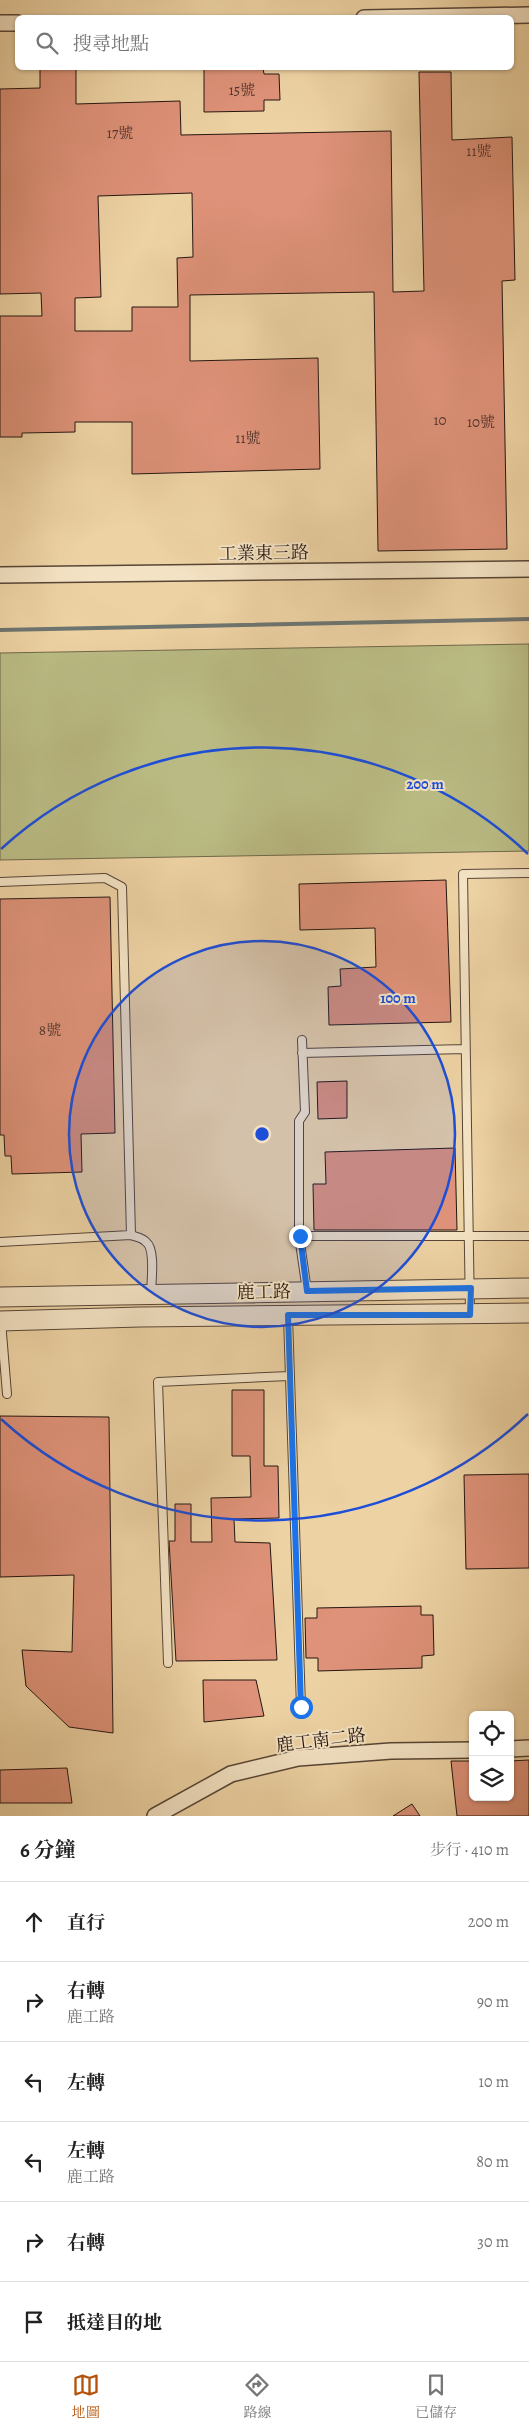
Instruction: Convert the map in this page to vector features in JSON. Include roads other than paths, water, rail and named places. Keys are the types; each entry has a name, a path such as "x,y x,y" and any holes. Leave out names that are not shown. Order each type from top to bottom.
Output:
{"street":[{"path":"514,15 529,15"},
{"path":"0,23 15,23"},
{"name":"工業東三路","path":"0,575 529,569"},
{"name":"鹿工路","path":"0,1297 529,1288"},
{"name":"鹿工路","path":"0,1321 288,1315 470,1315 529,1313"},
{"path":"514,1749 529,1748"},
{"name":"鹿工南二路","path":"155,1816 231,1774 298,1758 391,1751 469,1750"}],"lane":[{"path":"470,1315 463,874 529,873"},
{"path":"0,882 105,878 122,888 131,1235"},
{"path":"302,1040 305,1112 299,1121 300,1236 307,1291"},
{"path":"302,1053 465,1049"},
{"path":"0,1242 131,1235 146,1241 149,1245 152,1256 151,1294"},
{"path":"300,1236 529,1236"},
{"path":"288,1315 301,1707"},
{"path":"0,1321 7,1394"},
{"path":"168,1663 158,1382 290,1376"}],"waterway":[{"path":"0,630 529,619"}]}
